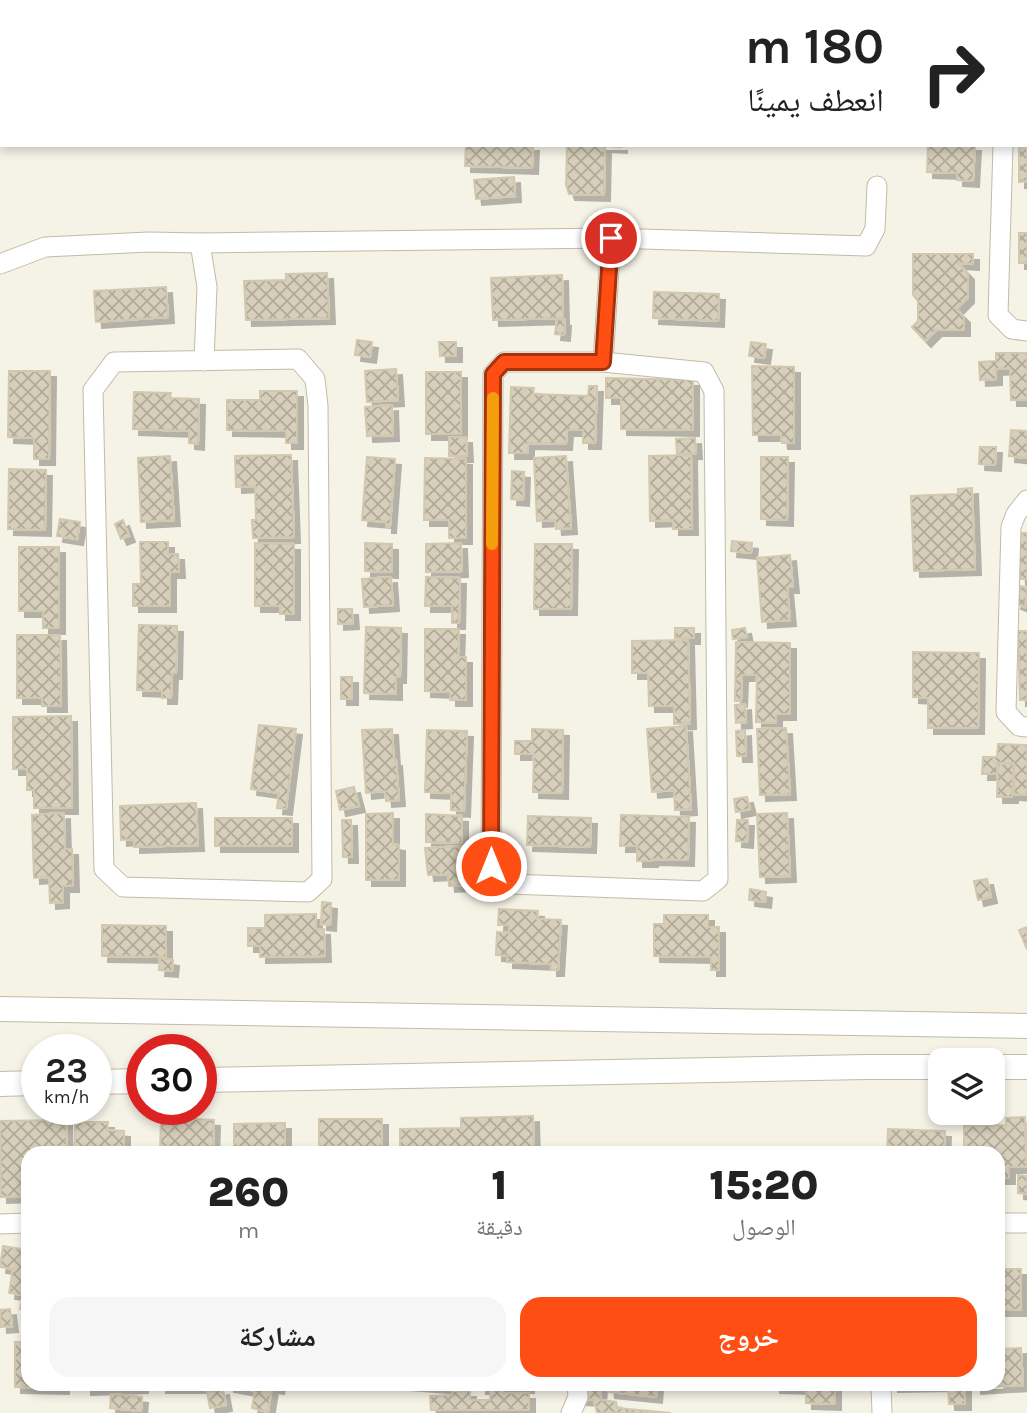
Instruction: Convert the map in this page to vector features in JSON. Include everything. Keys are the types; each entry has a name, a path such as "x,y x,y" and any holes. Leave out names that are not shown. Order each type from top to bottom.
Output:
{"street":[{"path":"1003,147 998,315 1012,329 1027,331"},
{"path":"0,264 45,247 149,242 611,238 866,246 875,229 877,186"},
{"path":"603,362 611,238"},
{"path":"200,243 206,287 204,361"},
{"path":"298,359 315,379 318,406 322,879 308,892 123,887 104,869 93,390 114,362 204,361 298,359"},
{"path":"504,362 603,362 704,372 714,391 718,879 703,891 509,884 491,866 493,374 504,362"},
{"path":"1027,500 1016,514 1011,527 1006,712 1019,726 1027,727"},
{"path":"0,1009 1027,1026"},
{"path":"217,1080 928,1067"},
{"path":"1005,1067 1027,1068"},
{"path":"0,1083 21,1083"},
{"path":"0,1224 21,1223"},
{"path":"1005,1223 1027,1223"},
{"path":"571,1413 578,1397 578,1391"},
{"path":"881,1391 882,1413"}],"building":[{"path":"466,147 533,147 532,168 465,166"},
{"path":"567,147 605,147 604,195 569,194 566,185"},
{"path":"928,147 975,147 973,181 957,180 957,173 927,172"},
{"path":"1019,147 1027,147 1027,181 1019,182"},
{"path":"514,177 515,196 476,199 474,180"},
{"path":"1019,233 1027,233 1027,263 1019,263"},
{"path":"913,254 973,254 973,264 958,263 968,274 968,297 956,309 964,317 964,330 936,330 925,341 912,327 918,321 918,301 913,295"},
{"path":"327,273 329,318 246,320 244,281 286,280 286,274"},
{"path":"562,275 563,318 493,320 491,278"},
{"path":"166,287 168,317 96,322 94,291"},
{"path":"654,292 719,294 718,321 653,318"},
{"path":"557,319 565,320 564,335 555,334"},
{"path":"357,340 372,342 370,357 355,355"},
{"path":"439,342 456,342 456,356 440,356"},
{"path":"751,342 766,344 764,358 749,356"},
{"path":"996,353 1027,353 1027,400 1011,400 1010,368 996,369 996,379 980,380 979,362 996,361"},
{"path":"752,366 794,367 794,443 782,443 781,435 753,435"},
{"path":"396,369 398,400 367,402 365,371"},
{"path":"9,371 50,371 49,459 34,459 34,438 8,437"},
{"path":"426,372 461,372 461,434 426,434"},
{"path":"606,378 693,380 693,430 621,429 621,398 606,398"},
{"path":"589,386 597,386 595,443 583,443 583,430 567,430 566,444 528,443 528,453 509,453 511,387 534,388 533,394 588,396"},
{"path":"260,391 297,391 297,443 286,443 286,431 227,430 227,400 260,400"},
{"path":"134,392 171,393 170,398 199,399 198,444 189,443 189,431 133,429"},
{"path":"392,405 393,435 367,436 365,407"},
{"path":"1011,430 1027,431 1027,458 1009,456"},
{"path":"449,437 466,437 467,456 449,456"},
{"path":"695,438 696,453 677,454 676,439"},
{"path":"980,447 996,447 995,465 979,464"},
{"path":"291,455 294,537 253,538 252,520 256,520 255,486 236,487 235,456"},
{"path":"691,455 692,529 673,529 673,520 650,521 649,456"},
{"path":"170,456 174,520 141,522 138,458"},
{"path":"566,456 571,528 556,529 555,520 537,521 534,458"},
{"path":"367,457 395,459 390,527 386,527 386,522 362,520"},
{"path":"761,457 788,457 787,520 761,519"},
{"path":"425,458 466,459 466,538 449,538 449,520 424,520"},
{"path":"9,469 46,470 45,530 8,529"},
{"path":"512,471 524,472 523,500 511,499"},
{"path":"972,488 975,569 914,571 911,496 958,494 958,489"},
{"path":"60,519 80,522 77,539 57,536"},
{"path":"123,520 129,536 121,539 115,524"},
{"path":"1018,533 1027,533 1027,579 1020,579"},
{"path":"732,541 752,543 751,553 731,551"},
{"path":"140,542 168,542 168,554 178,554 179,572 170,572 170,606 133,606 133,584 141,584"},
{"path":"255,543 294,544 294,614 280,614 280,606 255,606"},
{"path":"365,543 392,544 392,572 365,571"},
{"path":"461,543 462,571 426,572 426,544"},
{"path":"535,544 572,544 571,609 534,609"},
{"path":"19,547 59,547 59,628 43,628 43,611 19,611"},
{"path":"790,555 793,587 787,587 790,620 762,622 757,558"},
{"path":"391,577 393,605 364,607 362,579"},
{"path":"426,577 460,578 459,623 452,623 452,606 425,606"},
{"path":"1021,586 1027,588 1025,607 1015,603"},
{"path":"338,609 352,609 353,623 338,624"},
{"path":"139,625 177,626 176,673 172,673 171,698 162,698 162,691 137,690"},
{"path":"366,627 401,628 400,677 396,677 396,694 364,693"},
{"path":"675,628 694,628 694,638 675,638"},
{"path":"745,628 747,637 733,639 732,630"},
{"path":"425,629 459,629 458,657 466,657 466,700 450,700 450,692 425,691"},
{"path":"1018,631 1027,631 1027,700 1020,700"},
{"path":"17,635 60,635 61,706 42,706 42,698 17,698"},
{"path":"688,640 690,723 674,724 674,706 649,706 648,673 632,673 632,641"},
{"path":"736,642 790,643 790,714 776,714 776,723 756,722 757,675 742,675 741,701 735,701"},
{"path":"913,652 979,653 978,728 928,728 928,698 913,697"},
{"path":"341,677 352,677 352,699 341,699"},
{"path":"745,704 746,722 736,723 735,705"},
{"path":"71,716 72,808 34,808 34,790 27,790 27,769 13,769 13,717"},
{"path":"259,725 296,729 286,809 277,808 279,793 251,789"},
{"path":"686,726 691,809 675,810 674,790 652,792 647,729"},
{"path":"786,728 790,794 760,795 757,729"},
{"path":"392,729 399,800 386,801 385,791 366,793 362,730"},
{"path":"532,729 563,730 562,793 533,792 534,754 515,754 515,741 532,741"},
{"path":"427,730 467,731 464,811 451,810 451,793 425,792"},
{"path":"745,730 746,756 737,756 736,731"},
{"path":"998,744 1027,745 1027,795 1014,794 1014,763 997,763 997,774 982,774 983,757 997,757"},
{"path":"998,764 1013,764 1012,797 997,797"},
{"path":"354,787 359,806 340,810 336,791"},
{"path":"747,797 750,809 736,812 734,799"},
{"path":"196,803 198,845 134,847 134,839 121,840 120,806"},
{"path":"64,813 65,849 72,849 73,886 63,886 63,902 50,903 49,877 34,878 32,815"},
{"path":"393,813 393,844 399,845 399,880 366,880 366,814"},
{"path":"787,813 790,876 760,877 757,814"},
{"path":"426,814 462,816 462,843 426,842"},
{"path":"621,815 689,817 688,860 637,861 637,846 620,846"},
{"path":"528,816 591,818 590,847 527,845"},
{"path":"215,818 292,818 292,846 215,846"},
{"path":"342,820 351,820 352,857 343,857"},
{"path":"737,820 748,820 747,842 736,841"},
{"path":"463,846 465,885 449,886 448,874 428,875 425,848"},
{"path":"987,879 991,897 978,900 974,881"},
{"path":"750,889 766,892 765,902 749,900"},
{"path":"322,902 331,903 330,925 321,924"},
{"path":"499,909 538,911 537,919 561,920 558,970 551,970 551,964 507,962 507,956 496,955 497,932 509,933 509,925 498,925"},
{"path":"316,914 316,929 324,929 325,956 260,957 260,946 248,946 248,928 265,928 265,915"},
{"path":"664,915 708,915 708,927 719,927 719,970 711,970 711,957 654,956 654,924 664,924"},
{"path":"102,925 166,926 166,957 102,956"},
{"path":"1027,927 1027,949 1019,930"},
{"path":"160,958 173,960 172,971 159,970"},
{"path":"533,1116 534,1146 400,1146 400,1129 461,1128 461,1118"},
{"path":"1025,1117 1026,1167 1009,1167 1009,1178 1005,1178 1005,1146 964,1146 964,1126 1006,1125 1006,1118"},
{"path":"319,1119 382,1119 382,1146 319,1146"},
{"path":"0,1121 21,1121 21,1125 66,1125 67,1146 21,1146 21,1196 1,1197"},
{"path":"285,1123 285,1146 234,1146 234,1124"},
{"path":"75,1125 108,1125 107,1130 124,1131 124,1146 75,1146"},
{"path":"161,1125 214,1125 213,1146 160,1146"},
{"path":"888,1129 945,1131 944,1146 887,1146"},
{"path":"1018,1175 1027,1176 1027,1194 1018,1193"},
{"path":"3,1246 21,1249 21,1295 9,1293 13,1269 0,1267"},
{"path":"1005,1269 1021,1269 1021,1310 1005,1310"},
{"path":"10,1309 12,1326 1,1327 0,1310"},
{"path":"15,1342 21,1342 21,1387 15,1387"},
{"path":"1021,1348 1023,1385 1005,1386 1005,1349"},
{"path":"223,1391 226,1405 210,1408 207,1392"},
{"path":"255,1391 271,1391 268,1412 252,1408"},
{"path":"452,1391 470,1391 470,1400 490,1400 490,1391 529,1393 529,1410 431,1410 430,1396 452,1395"},
{"path":"581,1391 601,1391 600,1400 616,1402 617,1408 671,1413 597,1413 594,1400 580,1399"},
{"path":"609,1391 656,1391 656,1397"},
{"path":"806,1391 835,1391 835,1404 806,1403"},
{"path":"948,1391 965,1391 965,1404 949,1404"},
{"path":"111,1394 142,1397 141,1411 110,1408"}],"slow traffic":[{"path":"492,544 493,398"}],"route":[{"path":"491,866 493,374 504,362 603,362 611,238"}]}
